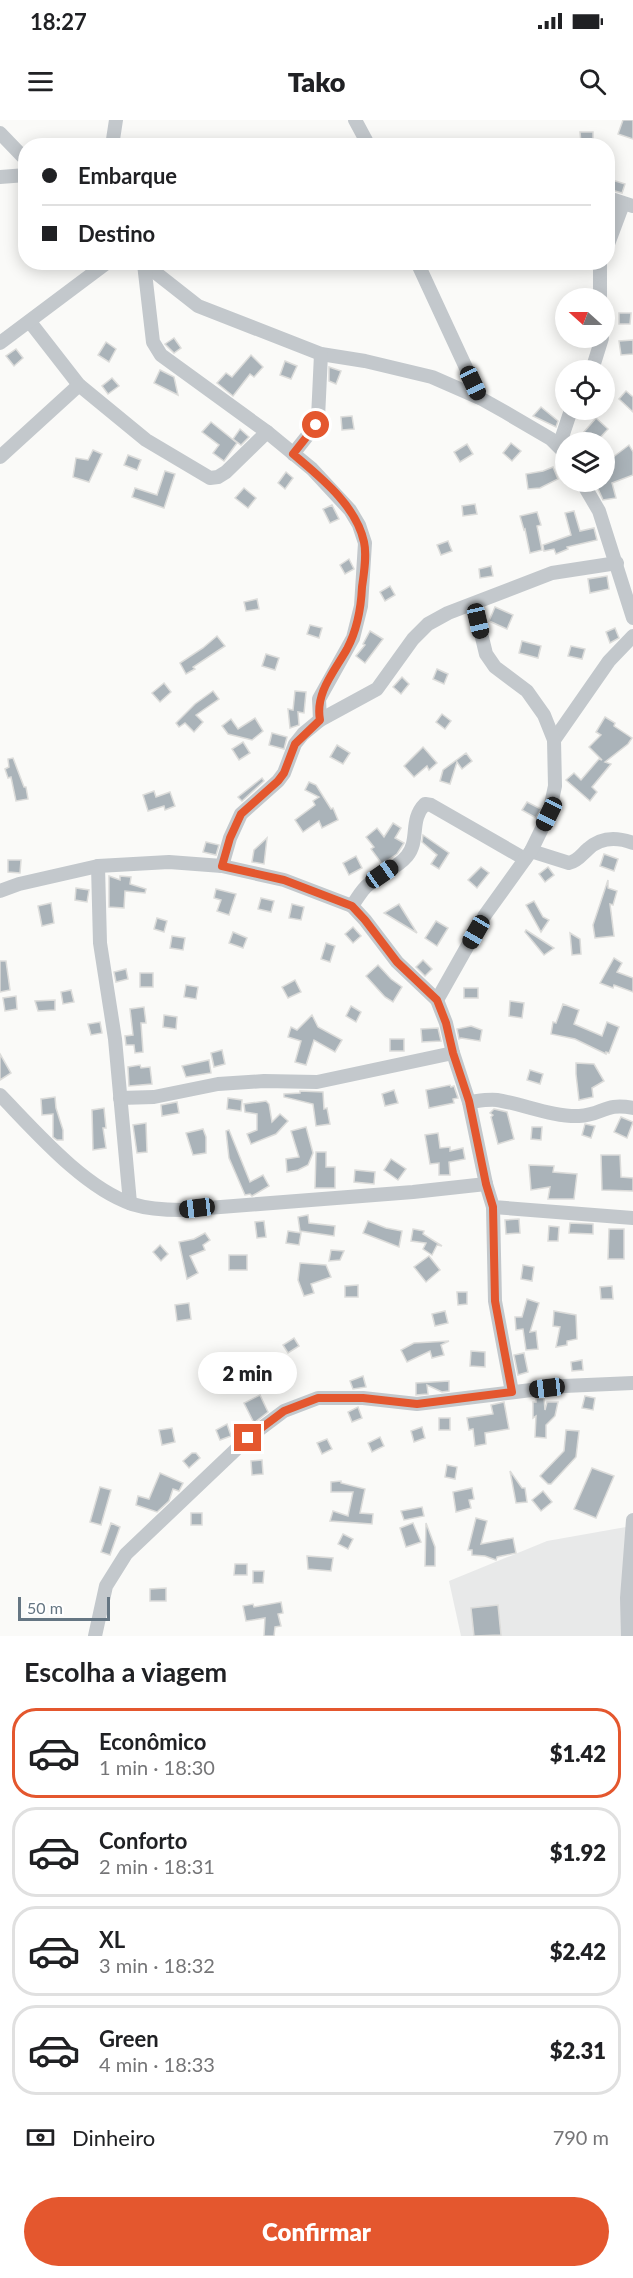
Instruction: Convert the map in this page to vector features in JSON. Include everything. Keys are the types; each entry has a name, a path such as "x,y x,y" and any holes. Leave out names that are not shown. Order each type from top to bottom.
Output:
{"street":[{"path":"114,138 117,120"},
{"path":"355,120 365,138"},
{"path":"0,133 18,152"},
{"path":"0,177 18,176"},
{"path":"615,230 628,205"},
{"path":"0,343 98,270"},
{"path":"144,270 153,342 161,355 267,432 312,469 351,510 365,543 361,606 356,627 353,638 319,699 320,720"},
{"path":"152,270 198,306 321,354 365,361 432,377 480,398 555,443"},
{"path":"421,270 480,398"},
{"path":"600,270 600,288"},
{"path":"30,322 79,385 146,440 210,478 218,477 226,472 267,432"},
{"path":"293,454 316,425 318,418 321,354"},
{"path":"0,458 79,385"},
{"path":"588,492 599,511 633,618"},
{"path":"222,866 230,838 241,814 278,781 284,773 295,744 320,720 377,689 412,639 428,624 448,613 552,573 616,563"},
{"path":"437,1000 485,915 528,855 549,814 555,786 554,740 544,715 527,692 495,667 486,654 474,604"},
{"path":"554,740 609,661 633,636"},
{"path":"352,906 367,885 407,855 413,844 418,811 425,804 528,855 569,863 575,862 591,846 609,838 633,843"},
{"path":"0,891 19,884 98,866 169,862 222,866 284,880 352,906 397,962 437,1000 446,1023 469,1101 493,1207 495,1301 512,1392"},
{"path":"98,866 100,943 116,1039 130,1203"},
{"path":"120,1098 154,1097 218,1084 264,1081 317,1082 453,1053"},
{"path":"0,1095 88,1180 130,1203 157,1210 413,1192 486,1184"},
{"path":"469,1101 494,1099 577,1116 593,1114 618,1105 633,1108"},
{"path":"493,1207 633,1218"},
{"path":"95,1636 106,1586 126,1554 248,1438 284,1411 318,1398 363,1398 417,1404 564,1386 633,1383"},
{"path":"628,1636 627,1598 633,1520"}],"shaded area":[{"path":"626,1527 625,1636 461,1636 449,1581 547,1541"}],"building":[{"path":"623,120 633,120 633,139 618,134"},
{"path":"580,132 593,132 593,138 581,138"},
{"path":"615,181 625,184 622,193 615,191"},
{"path":"619,313 631,313 630,324 619,324"},
{"path":"174,338 181,348 174,353 165,344"},
{"path":"633,340 633,354 621,355 619,341"},
{"path":"106,342 116,349 109,362 98,355"},
{"path":"16,349 23,358 14,366 6,356"},
{"path":"251,355 263,367 254,377 250,374 233,396 217,383 226,373 232,377"},
{"path":"285,361 297,366 291,379 280,375"},
{"path":"329,367 341,371 336,384 329,381"},
{"path":"160,370 174,377 178,395 154,383"},
{"path":"112,378 119,386 108,394 102,386"},
{"path":"626,391 633,397 633,412 619,399"},
{"path":"541,407 558,421 556,427 533,416"},
{"path":"352,416 354,429 342,430 341,417"},
{"path":"594,420 598,420 608,429 605,432 584,432"},
{"path":"211,422 237,443 224,461 213,453 219,445 202,432"},
{"path":"240,429 249,437 241,445 233,439"},
{"path":"511,443 521,451 512,461 503,453"},
{"path":"467,444 473,454 460,462 454,452"},
{"path":"629,445 633,452 633,475 615,482 615,456"},
{"path":"93,450 102,454 89,482 73,477 76,458 88,460"},
{"path":"128,455 141,460 137,470 124,465"},
{"path":"553,467 555,480 540,488 528,489 526,474"},
{"path":"165,471 175,474 164,508 132,497 135,488 157,495"},
{"path":"286,472 293,478 285,489 278,483"},
{"path":"244,488 256,498 248,508 235,498"},
{"path":"599,492 614,492 616,498 603,500"},
{"path":"475,504 477,514 463,516 462,506"},
{"path":"332,505 339,519 330,523 323,509"},
{"path":"574,511 580,531 594,528 597,540 567,547 568,549 556,554 554,549 544,551 543,545 571,535 565,513"},
{"path":"537,512 541,525 537,526 542,550 530,553 520,516"},
{"path":"448,541 452,551 441,555 437,545"},
{"path":"349,559 354,569 345,574 340,565"},
{"path":"491,566 493,576 480,578 479,569"},
{"path":"607,576 609,589 590,593 588,579"},
{"path":"390,586 395,595 385,601 380,592"},
{"path":"257,599 259,609 246,611 244,602"},
{"path":"495,607 513,615 507,629 489,621"},
{"path":"310,625 322,628 319,638 307,634"},
{"path":"615,628 619,638 610,643 606,632"},
{"path":"370,631 383,639 365,663 356,656 365,645 363,644"},
{"path":"217,636 225,646 186,674 180,663"},
{"path":"522,641 541,646 538,658 519,653"},
{"path":"571,646 585,649 582,659 568,656"},
{"path":"266,654 279,658 275,670 262,666"},
{"path":"437,669 448,674 444,684 433,679"},
{"path":"402,677 409,684 401,694 393,687"},
{"path":"164,683 171,692 160,702 152,693"},
{"path":"213,691 219,699 196,715 203,722 194,732 185,723 179,727 176,723 195,704"},
{"path":"295,691 306,692 304,713 298,712 299,725 290,728 288,709 293,710"},
{"path":"442,714 451,721 445,729 436,722"},
{"path":"605,717 632,738 628,744 605,762 611,764 592,787 597,792 590,801 566,780 574,773 581,780 599,759 602,760 589,747 601,735 596,732"},
{"path":"255,718 263,731 252,740 228,734 222,726 231,719 238,729"},
{"path":"272,733 287,737 284,749 269,745"},
{"path":"243,742 250,753 239,760 232,749"},
{"path":"337,745 350,753 343,764 330,757"},
{"path":"423,747 437,763 429,770 427,766 414,777 404,766"},
{"path":"466,753 472,761 462,769 457,762 450,784 440,781 443,770"},
{"path":"13,758 24,787 26,787 28,799 16,801 11,777 8,778 5,769 9,767 8,759"},
{"path":"262,778 264,781 242,801 238,797"},
{"path":"309,782 316,785 331,809 333,808 338,820 322,828 319,821 303,832 295,820 315,805 313,801 319,797 305,790"},
{"path":"154,791 156,797 170,792 175,806 165,810 164,806 148,811 143,795"},
{"path":"527,802 541,809 536,818 522,810"},
{"path":"393,823 401,828 395,838 404,843 397,854 382,864 371,849 374,847 366,837 377,828 384,837"},
{"path":"423,835 449,853 439,869 431,864 437,855 422,842"},
{"path":"267,838 264,864 252,862 254,850"},
{"path":"206,842 219,845 216,855 203,852"},
{"path":"604,854 618,859 614,871 600,866"},
{"path":"356,856 362,868 349,875 343,863"},
{"path":"8,860 21,860 20,873 8,872"},
{"path":"481,867 489,873 477,888 468,880"},
{"path":"548,867 554,875 545,882 539,874"},
{"path":"109,876 120,880 120,876 131,877 130,884 146,889 145,893 125,891 124,908 109,907"},
{"path":"608,880 608,888 617,891 613,905 610,904 614,936 595,938 593,925"},
{"path":"76,888 89,890 87,902 75,900"},
{"path":"216,889 236,894 229,915 217,911 221,900 214,898"},
{"path":"261,898 274,901 271,912 258,909"},
{"path":"534,901 543,917 549,920 541,932 526,905"},
{"path":"51,903 54,923 42,926 38,906"},
{"path":"292,904 304,907 301,920 289,918"},
{"path":"399,904 417,933 384,913"},
{"path":"157,918 167,921 164,932 154,929"},
{"path":"436,921 448,928 437,946 425,938"},
{"path":"353,927 361,936 353,943 345,934"},
{"path":"526,930 554,948 544,955 525,932"},
{"path":"233,932 247,938 243,948 229,943"},
{"path":"570,933 580,939 581,954 572,955"},
{"path":"172,936 185,938 183,950 170,948"},
{"path":"326,943 335,946 330,962 321,959"},
{"path":"614,958 622,963 617,972 633,978 633,992 600,983"},
{"path":"423,960 432,969 425,976 416,967"},
{"path":"0,961 6,961 10,990 0,992"},
{"path":"378,965 402,987 393,1002 385,997 366,976"},
{"path":"126,969 128,979 116,982 114,972"},
{"path":"140,973 153,973 153,987 140,987"},
{"path":"295,980 301,992 288,998 282,987"},
{"path":"186,985 198,987 196,999 184,997"},
{"path":"464,988 478,988 478,998 464,998"},
{"path":"71,990 74,1002 63,1004 61,992"},
{"path":"16,996 17,1009 5,1011 3,998"},
{"path":"55,1000 55,1010 38,1011 35,1001"},
{"path":"510,1001 524,1003 522,1018 509,1016"},
{"path":"563,1004 579,1010 574,1024 602,1036 607,1022 619,1027 609,1053 606,1052 606,1054 575,1039 551,1034 553,1022 556,1023"},
{"path":"351,1006 361,1012 356,1022 346,1016"},
{"path":"144,1007 146,1023 141,1023 143,1052 135,1053 134,1045 126,1045 125,1036 133,1035 130,1009"},
{"path":"164,1015 177,1017 176,1029 163,1027"},
{"path":"312,1015 318,1027 342,1040 335,1052 314,1040 306,1065 295,1062 301,1041 288,1037 291,1027 297,1030"},
{"path":"100,1022 102,1033 91,1035 88,1024"},
{"path":"471,1026 482,1030 480,1041 459,1039 457,1029"},
{"path":"438,1028 441,1041 422,1042 421,1029"},
{"path":"390,1039 404,1039 404,1051 390,1051"},
{"path":"222,1050 225,1064 214,1067 211,1053"},
{"path":"0,1054 11,1073 0,1080"},
{"path":"209,1060 211,1073 186,1077 182,1066"},
{"path":"576,1063 594,1064 604,1081 592,1088 593,1097 579,1100"},
{"path":"140,1065 141,1068 150,1067 152,1084 129,1086 128,1067"},
{"path":"530,1070 543,1074 540,1084 527,1080"},
{"path":"454,1086 458,1098 453,1099 454,1103 429,1108 426,1090"},
{"path":"394,1090 398,1103 385,1106 382,1094"},
{"path":"300,1091 323,1092 324,1109 327,1108 330,1124 316,1126 313,1104 284,1097 284,1094 300,1093"},
{"path":"55,1097 63,1130 63,1140 53,1137 53,1114 42,1115 41,1099"},
{"path":"228,1098 242,1100 241,1111 227,1109"},
{"path":"266,1101 269,1104 272,1122 280,1114 288,1121 276,1134 251,1144 247,1134 257,1130 257,1114 245,1112 244,1104"},
{"path":"177,1102 179,1113 162,1116 161,1105"},
{"path":"104,1108 106,1128 103,1128 106,1148 93,1150 92,1110"},
{"path":"494,1109 507,1112 514,1139 498,1144 491,1117 493,1115 490,1113"},
{"path":"621,1117 633,1122 627,1138 614,1132"},
{"path":"146,1123 147,1152 137,1153 133,1125"},
{"path":"585,1124 595,1126 591,1138 582,1135"},
{"path":"306,1127 313,1153 308,1165 287,1172 286,1159 299,1157 291,1131"},
{"path":"532,1127 542,1127 541,1140 531,1139"},
{"path":"203,1129 206,1137 206,1153 193,1155 186,1133"},
{"path":"229,1130 250,1182 263,1175 269,1186 252,1196 245,1195 229,1158 226,1131"},
{"path":"438,1133 440,1148 450,1147 450,1151 463,1148 465,1159 449,1162 450,1175 439,1175 439,1163 430,1164 425,1135"},
{"path":"316,1152 326,1152 326,1167 335,1167 335,1188 315,1188"},
{"path":"601,1155 620,1155 621,1177 633,1178 633,1191 602,1190"},
{"path":"391,1159 406,1169 398,1180 384,1170"},
{"path":"529,1165 554,1166 553,1172 577,1174 574,1199 548,1199 550,1187 531,1190"},
{"path":"355,1170 375,1172 374,1184 354,1182"},
{"path":"308,1215 309,1223 335,1226 334,1236 300,1231 298,1217"},
{"path":"519,1219 520,1233 506,1234 505,1220"},
{"path":"264,1221 266,1237 257,1238 255,1222"},
{"path":"368,1221 402,1231 399,1247 363,1233"},
{"path":"570,1223 593,1224 593,1234 569,1233"},
{"path":"549,1226 559,1227 558,1241 548,1241"},
{"path":"413,1229 424,1231 423,1234 442,1246 437,1245 432,1255 423,1249 426,1243 411,1241"},
{"path":"609,1229 624,1229 624,1259 608,1259"},
{"path":"288,1231 301,1233 299,1245 286,1243"},
{"path":"205,1233 210,1240 203,1245 205,1250 190,1256 198,1273 187,1279 179,1242 194,1239"},
{"path":"160,1245 168,1254 161,1261 153,1252"},
{"path":"331,1250 344,1251 340,1260 329,1261"},
{"path":"229,1255 247,1255 247,1270 229,1270"},
{"path":"429,1256 440,1270 426,1282 414,1267"},
{"path":"300,1263 326,1265 331,1277 311,1284 314,1293 304,1296 298,1280"},
{"path":"523,1265 534,1267 532,1281 521,1279"},
{"path":"358,1285 358,1297 345,1297 345,1286"},
{"path":"612,1286 613,1299 601,1299 600,1287"},
{"path":"457,1292 467,1292 467,1304 458,1305"},
{"path":"527,1299 539,1303 530,1332 536,1331 538,1349 526,1350 523,1329 516,1330 515,1317 522,1317"},
{"path":"189,1303 191,1319 177,1321 175,1305"},
{"path":"445,1311 448,1323 435,1326 432,1314"},
{"path":"554,1311 576,1315 577,1339 567,1341 567,1345 556,1347 560,1327 553,1326"},
{"path":"294,1338 299,1346 288,1353 283,1345"},
{"path":"449,1341 441,1345 444,1355 432,1358 430,1351 407,1362 401,1350 414,1343"},
{"path":"471,1351 485,1352 485,1367 470,1366"},
{"path":"233,1353 238,1365 227,1369 223,1357"},
{"path":"524,1353 528,1372 518,1375 514,1355"},
{"path":"582,1360 583,1370 572,1371 571,1362"},
{"path":"363,1376 366,1387 353,1389 350,1381"},
{"path":"449,1381 449,1391 442,1392 427,1385 428,1394 416,1395 416,1383"},
{"path":"260,1395 268,1412 254,1423 244,1403"},
{"path":"585,1396 595,1398 593,1410 582,1408"},
{"path":"536,1398 544,1398 545,1410 547,1402 558,1402 555,1416 546,1425 546,1438 535,1437 536,1416 533,1418 533,1402 536,1402"},
{"path":"504,1402 509,1429 485,1433 486,1444 475,1446 473,1429 469,1430 467,1418 493,1414 491,1405"},
{"path":"358,1407 362,1418 352,1422 348,1412"},
{"path":"439,1418 450,1418 450,1430 439,1430"},
{"path":"227,1424 231,1436 220,1440 216,1430"},
{"path":"422,1427 425,1438 414,1442 411,1431"},
{"path":"172,1428 175,1442 162,1445 159,1430"},
{"path":"566,1430 579,1431 576,1457 551,1484 548,1484 540,1476 564,1451"},
{"path":"380,1437 384,1446 372,1452 368,1443"},
{"path":"327,1439 332,1449 322,1454 317,1443"},
{"path":"192,1453 196,1453 200,1458 189,1468 183,1461"},
{"path":"262,1460 263,1474 252,1475 251,1461"},
{"path":"447,1465 457,1467 455,1479 445,1477"},
{"path":"592,1468 614,1476 596,1518 574,1509"},
{"path":"510,1471 522,1488 525,1488 527,1502 516,1503"},
{"path":"160,1473 183,1483 179,1491 173,1489 169,1501 157,1512 136,1505 138,1496 149,1499"},
{"path":"341,1481 341,1483 365,1489 360,1513 373,1514 372,1524 330,1521 333,1511 348,1516 353,1492 331,1492 331,1482"},
{"path":"100,1487 111,1490 101,1525 90,1522"},
{"path":"472,1488 474,1499 469,1500 471,1508 456,1512 453,1492"},
{"path":"543,1491 552,1502 541,1511 532,1500"},
{"path":"422,1507 424,1516 404,1520 401,1511"},
{"path":"191,1513 202,1513 202,1525 191,1525"},
{"path":"476,1518 487,1521 481,1544 513,1538 516,1553 497,1557 496,1560 472,1555 472,1550 468,1550"},
{"path":"111,1523 120,1527 110,1555 101,1552"},
{"path":"413,1523 421,1542 406,1547 400,1528"},
{"path":"426,1523 435,1547 435,1566 425,1566"},
{"path":"343,1534 353,1539 348,1549 338,1544"},
{"path":"307,1556 333,1558 331,1571 308,1569"},
{"path":"235,1564 247,1564 247,1575 234,1575"},
{"path":"253,1571 264,1571 263,1583 253,1583"},
{"path":"166,1588 166,1601 150,1601 150,1589"},
{"path":"281,1602 283,1613 278,1614 281,1626 275,1627 274,1636 264,1636 265,1618 246,1621 243,1606 253,1604 254,1607"},
{"path":"498,1605 501,1635 474,1636 471,1608"}],"route":[{"path":"248,1438 284,1411 318,1398 363,1398 417,1404 512,1392 495,1301 493,1207 469,1101 437,1000 397,962 352,906 284,880 222,866 230,838 241,814 278,781 284,773 295,744 320,720 319,699 353,638 361,606 365,543 359,525 351,510 312,469 293,454 316,425"}]}
